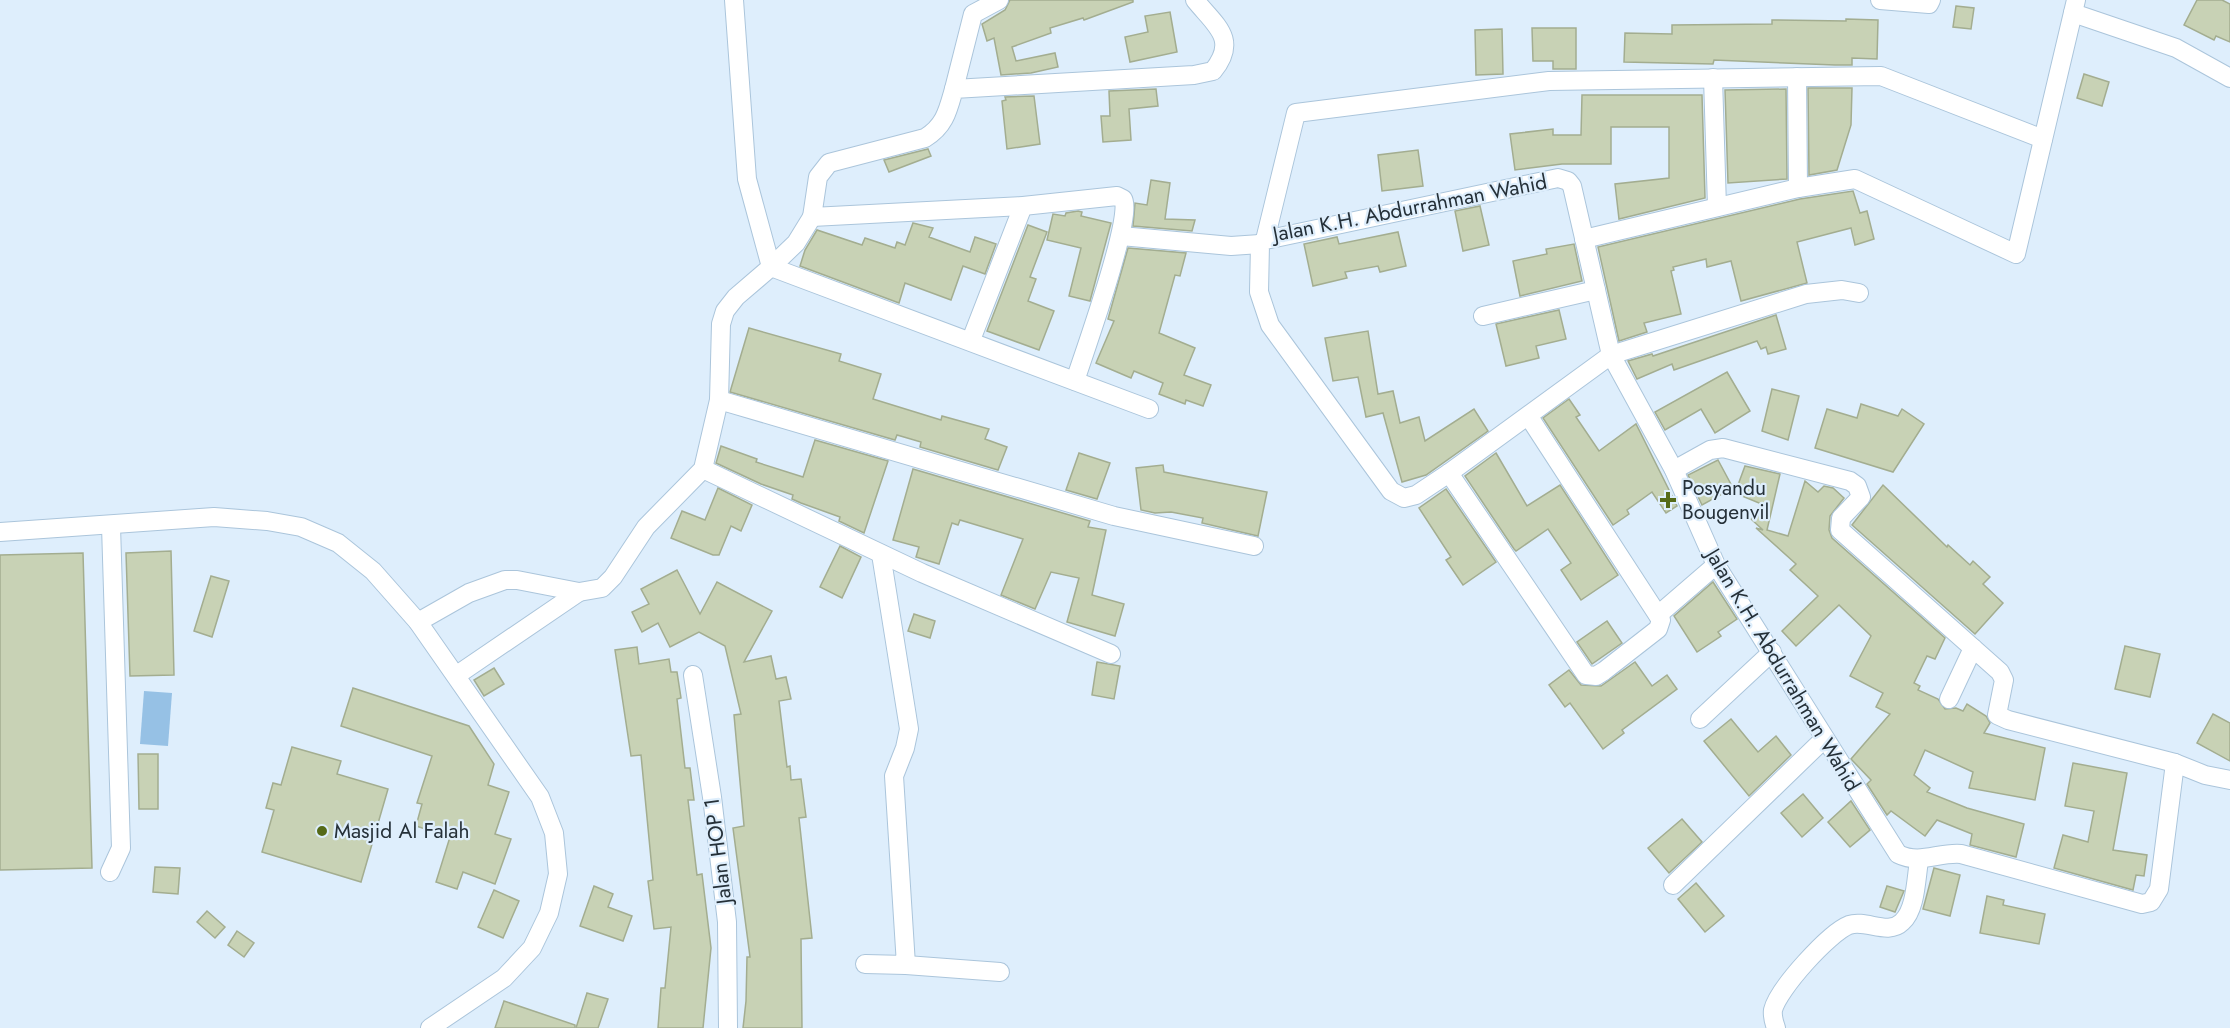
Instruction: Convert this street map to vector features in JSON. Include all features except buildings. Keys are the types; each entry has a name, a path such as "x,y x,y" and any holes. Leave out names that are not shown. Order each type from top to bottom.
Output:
{"street":[{"path":"734,0 747,179 771,267"},
{"path":"418,621 469,593 505,580 517,580 579,592 602,588 613,577 646,527 703,469 719,400 721,324 725,311 736,297 796,243 812,217 818,177 823,168 829,163 925,138 933,133 947,115 973,14 999,0"},
{"path":"954,89 1194,75 1213,71 1224,57 1225,42 1220,30 1195,0"},
{"path":"1880,0 1929,4 1931,0"},
{"path":"1584,239 1798,188 1855,179 2016,254 2074,7 2176,48 2230,78"},
{"path":"1717,207 1713,78 1886,76 2043,139"},
{"path":"1797,77 1798,188"},
{"name":"Jalan K.H. Abdurrahman Wahid","path":"1713,78 1549,81 1296,113 1262,242 1558,178 1564,179 1572,186 1611,355 1674,470 1716,565 1772,652 1890,846 1898,854 1919,861"},
{"path":"812,217 1023,206 1120,197 1126,206 1121,236 1075,381"},
{"path":"971,340 1023,206"},
{"path":"1121,236 1231,246 1262,242 1259,292 1270,325 1391,491 1404,498 1410,497 1449,473 1529,417 1611,355 1806,294 1842,290 1859,293"},
{"path":"771,267 971,340 1149,409"},
{"path":"1483,316 1596,290"},
{"path":"719,400 1114,516 1254,546"},
{"path":"1449,473 1586,675 1596,676 1604,671 1658,629 1660,621 1529,417"},
{"path":"1674,470 1710,450 1723,448 1850,481 1857,486 1861,497 1841,518 1838,524 1840,530 2000,672 2004,680 1996,709 1997,715 2001,718 2175,763 2205,775 2230,780"},
{"path":"703,469 881,554 1111,654"},
{"path":"0,532 214,518 267,521 301,527 338,543 373,571 418,621 540,797 554,833 558,874 549,913 532,948 504,978 430,1028"},
{"path":"110,872 121,848 111,526"},
{"path":"881,554 909,729 905,748 894,776 906,965"},
{"path":"1658,615 1716,565"},
{"path":"457,675 579,592"},
{"path":"1949,699 1973,648"},
{"path":"1700,719 1772,652"},
{"name":"Jalan HOP 1","path":"693,675 727,922 728,1028"},
{"path":"1673,885 1824,739"},
{"path":"1776,1028 1774,1009 1786,987 1808,959 1843,927 1855,923 1887,928 1903,922 1910,909 1919,861 1947,853 1961,854 2142,903 2151,902 2159,889 2175,763"},
{"path":"865,964 1000,972"}],"shaded area":[{"path":"144,691 172,693 168,746 140,744"}],"place":[{"name":"Posyandu Bougenvil","path":"1668,500"},
{"name":"Masjid Al Falah","path":"322,831"}]}
